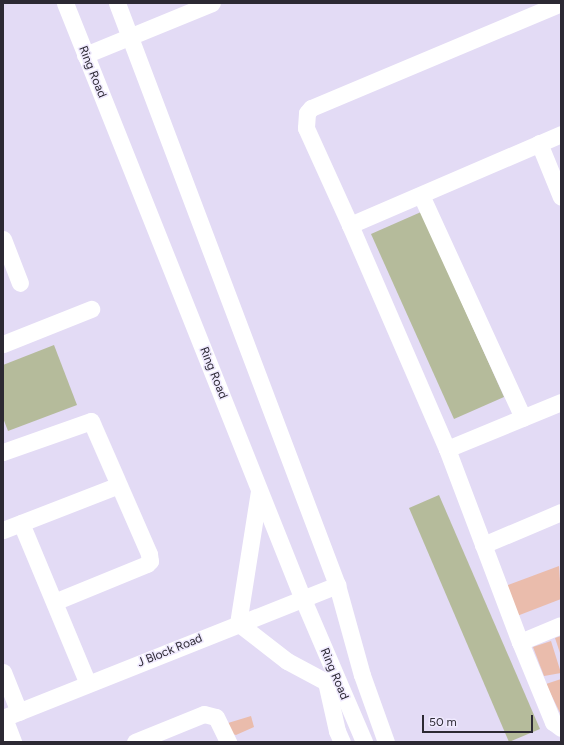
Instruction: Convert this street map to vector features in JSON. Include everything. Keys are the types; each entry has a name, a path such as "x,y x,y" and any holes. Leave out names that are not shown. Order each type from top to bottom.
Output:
{"street":[{"name":"Ring Road","path":"65,3 302,597 333,686 364,742"},
{"name":"Ring Road","path":"117,3 337,585 362,675 386,742"},
{"path":"85,55 212,3"},
{"path":"561,3 311,108 306,128 350,225 447,449 520,642 553,722 561,728"},
{"path":"350,225 561,134"},
{"path":"539,143 561,197"},
{"path":"421,194 523,418"},
{"path":"3,239 20,283"},
{"path":"3,344 91,309"},
{"path":"447,449 561,402"},
{"path":"3,452 90,420 119,485 150,561 54,602"},
{"path":"3,530 119,485"},
{"path":"259,490 238,623 287,661 333,686 337,731 342,742"},
{"path":"483,545 561,512"},
{"path":"21,523 88,684"},
{"name":"J Block Road","path":"8,716 302,597 337,585"},
{"path":"520,642 561,625"},
{"path":"3,672 8,716 13,742"},
{"path":"362,675 398,742"},
{"path":"136,742 160,737 204,714 211,714 220,722 228,742"}],"green space":[{"path":"421,212 504,397 454,419 371,234"},
{"path":"54,345 77,405 8,431 3,418 3,365"},
{"path":"439,495 540,729 509,742 409,508"}],"building":[{"path":"559,566 561,599 517,616 505,586"},
{"path":"561,636 561,656 555,638"},
{"path":"551,641 561,673 544,676 533,647"},
{"path":"561,679 561,715 546,684"},
{"path":"251,716 254,727 236,735 233,734 228,723"}]}
